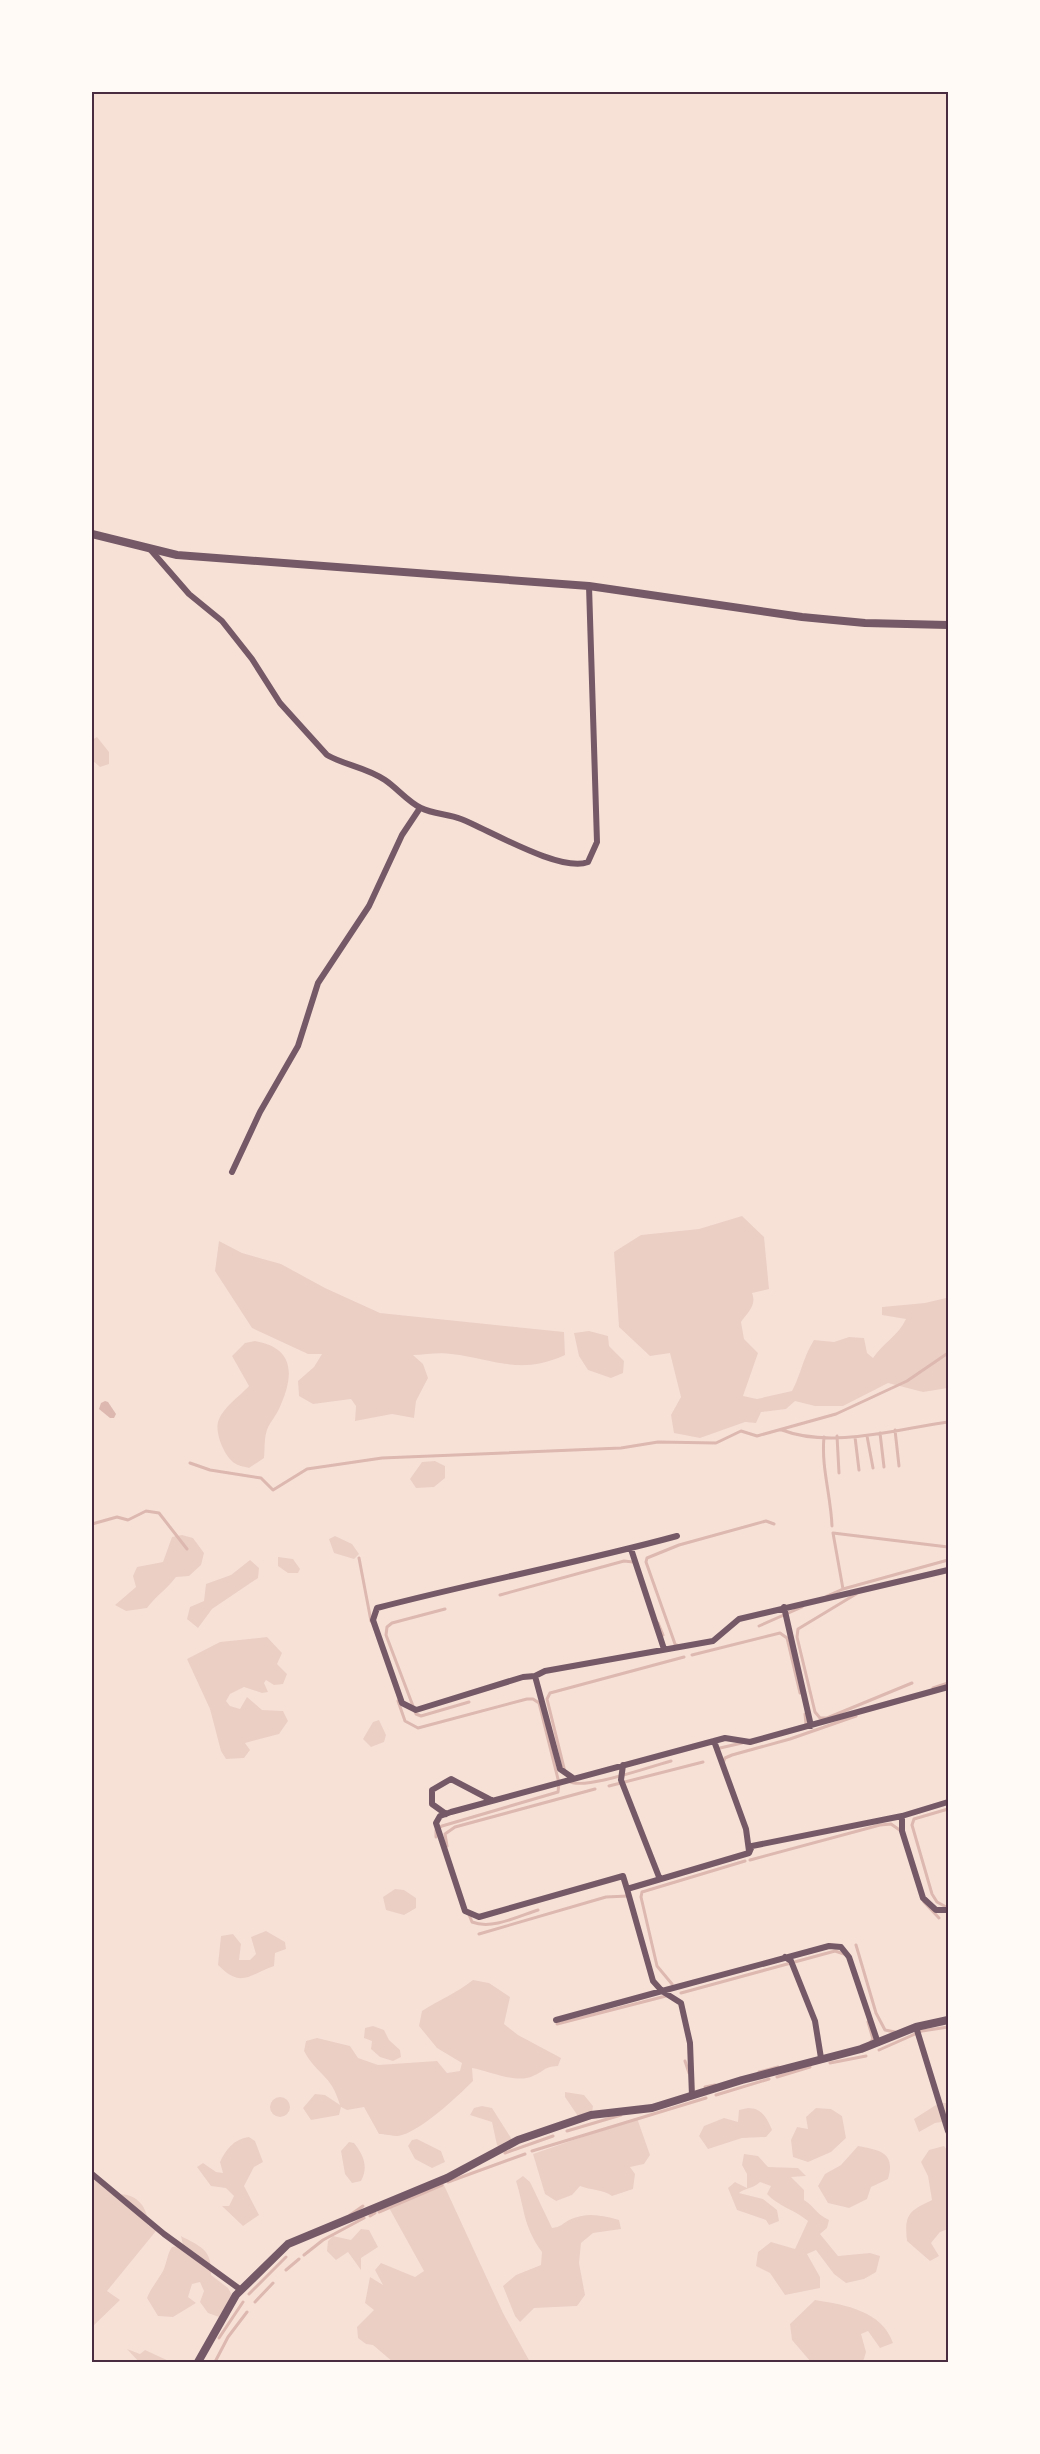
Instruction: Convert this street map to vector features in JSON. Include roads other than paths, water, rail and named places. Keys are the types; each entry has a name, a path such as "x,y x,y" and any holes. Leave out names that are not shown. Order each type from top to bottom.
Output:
{"street":[{"path":"92,534 177,555 590,586 802,617 865,623 948,625"},
{"path":"149,548 189,594 222,621 252,659 280,703 327,755 353,764 386,781 420,808 459,818 548,857 580,866 588,862 597,842 590,586"},
{"path":"232,1172 260,1112 298,1046 318,983 369,906 398,843 420,808"},
{"path":"677,1536 377,1608 373,1620 402,1703 416,1710 523,1677 535,1676 544,1671 713,1641 740,1619 784,1606 948,1570"},
{"path":"631,1548 664,1649"},
{"path":"784,1606 811,1726"},
{"path":"535,1676 560,1769 554,1784"},
{"path":"692,2096 690,2043 681,2003 662,1991 653,1981 623,1876 478,1917 465,1911 435,1823 446,1814 573,1778 725,1738 750,1742 948,1687"},
{"path":"714,1741 746,1829 749,1853"},
{"path":"623,1765 621,1780 659,1877"},
{"path":"560,1769 573,1778"},
{"path":"446,1814 432,1804 432,1790 451,1779 492,1801"},
{"path":"749,1853 752,1846 902,1816 948,1802"},
{"path":"902,1816 902,1831 923,1898 936,1910 948,1910"},
{"path":"627,1889 659,1877 749,1853"},
{"path":"556,2020 829,1946 842,1947 849,1958 878,2043"},
{"path":"785,1957 791,1961 814,2021 821,2058"},
{"path":"198,2362 210,2338 241,2290 288,2244 447,2178 518,2140 591,2115 652,2108 878,2043 916,2027 948,2020"},
{"path":"916,2027 948,2131"},
{"path":"92,2174 164,2234 241,2290"}],"waterway":[{"path":"190,1463 210,1470 261,1478 273,1490 307,1469 382,1458 621,1448 658,1442 716,1443 741,1431 757,1436 836,1414 907,1381 948,1353"},
{"path":"782,1430 821,1438 843,1438 948,1422"},
{"path":"895,1430 899,1466"},
{"path":"880,1433 884,1467"},
{"path":"837,1436 839,1473"},
{"path":"867,1436 873,1468"},
{"path":"824,1437 823,1448 832,1526"},
{"path":"855,1437 859,1470"},
{"path":"92,1524 117,1517 128,1520 146,1511 159,1513 187,1549"},
{"path":"679,1646 675,1644 646,1562 647,1558 679,1545 766,1521 774,1524"},
{"path":"843,1589 833,1533 948,1547"},
{"path":"359,1558 371,1621"},
{"path":"827,1596 843,1589 948,1560"},
{"path":"500,1595 624,1561 633,1562"},
{"path":"856,1594 798,1629 797,1637 815,1712 820,1718 827,1718 912,1683"},
{"path":"759,1626 802,1607"},
{"path":"445,1609 392,1623 387,1627 386,1635 416,1714 421,1716 469,1702"},
{"path":"658,1623 663,1635"},
{"path":"692,1655 780,1633 787,1638 800,1693"},
{"path":"565,1772 547,1699 550,1693 684,1657"},
{"path":"933,1688 948,1683"},
{"path":"398,1701 405,1721 418,1728 527,1699 533,1699 539,1703 559,1783 558,1792 442,1826 436,1830 436,1837"},
{"path":"805,1714 806,1724"},
{"path":"723,1763 725,1758 732,1755 790,1739 856,1716"},
{"path":"720,1748 742,1743"},
{"path":"569,1781 588,1783 671,1761"},
{"path":"609,1786 703,1762"},
{"path":"447,1846 445,1834 455,1827 595,1789"},
{"path":"948,1809 914,1819 912,1825 932,1894 937,1902 948,1908"},
{"path":"750,1860 880,1825 891,1824 901,1831"},
{"path":"672,1984 657,1966 641,1897 642,1892 745,1861"},
{"path":"479,1934 606,1897 628,1896"},
{"path":"924,1902 939,1918"},
{"path":"468,1912 472,1922 488,1924 538,1910"},
{"path":"856,1945 876,2013 885,2030 895,2032"},
{"path":"681,1993 835,1951 844,1954"},
{"path":"557,2024 666,1996"},
{"path":"868,2022 873,2039 870,2043"},
{"path":"879,2050 922,2031 948,2027"},
{"path":"830,2063 866,2056"},
{"path":"685,2061 689,2073"},
{"path":"759,2072 778,2067"},
{"path":"777,2077 810,2067"},
{"path":"716,2095 769,2079"},
{"path":"705,2087 715,2085"},
{"path":"532,2151 706,2098"},
{"path":"567,2131 621,2115"},
{"path":"505,2153 553,2136"},
{"path":"448,2182 525,2154"},
{"path":"379,2212 442,2185"},
{"path":"350,2215 363,2206"},
{"path":"370,2216 375,2213"},
{"path":"304,2255 323,2240 364,2218"},
{"path":"249,2294 286,2257"},
{"path":"286,2270 299,2259"},
{"path":"255,2302 273,2283"},
{"path":"219,2338 243,2302"},
{"path":"215,2362 228,2337 247,2312"}]}
